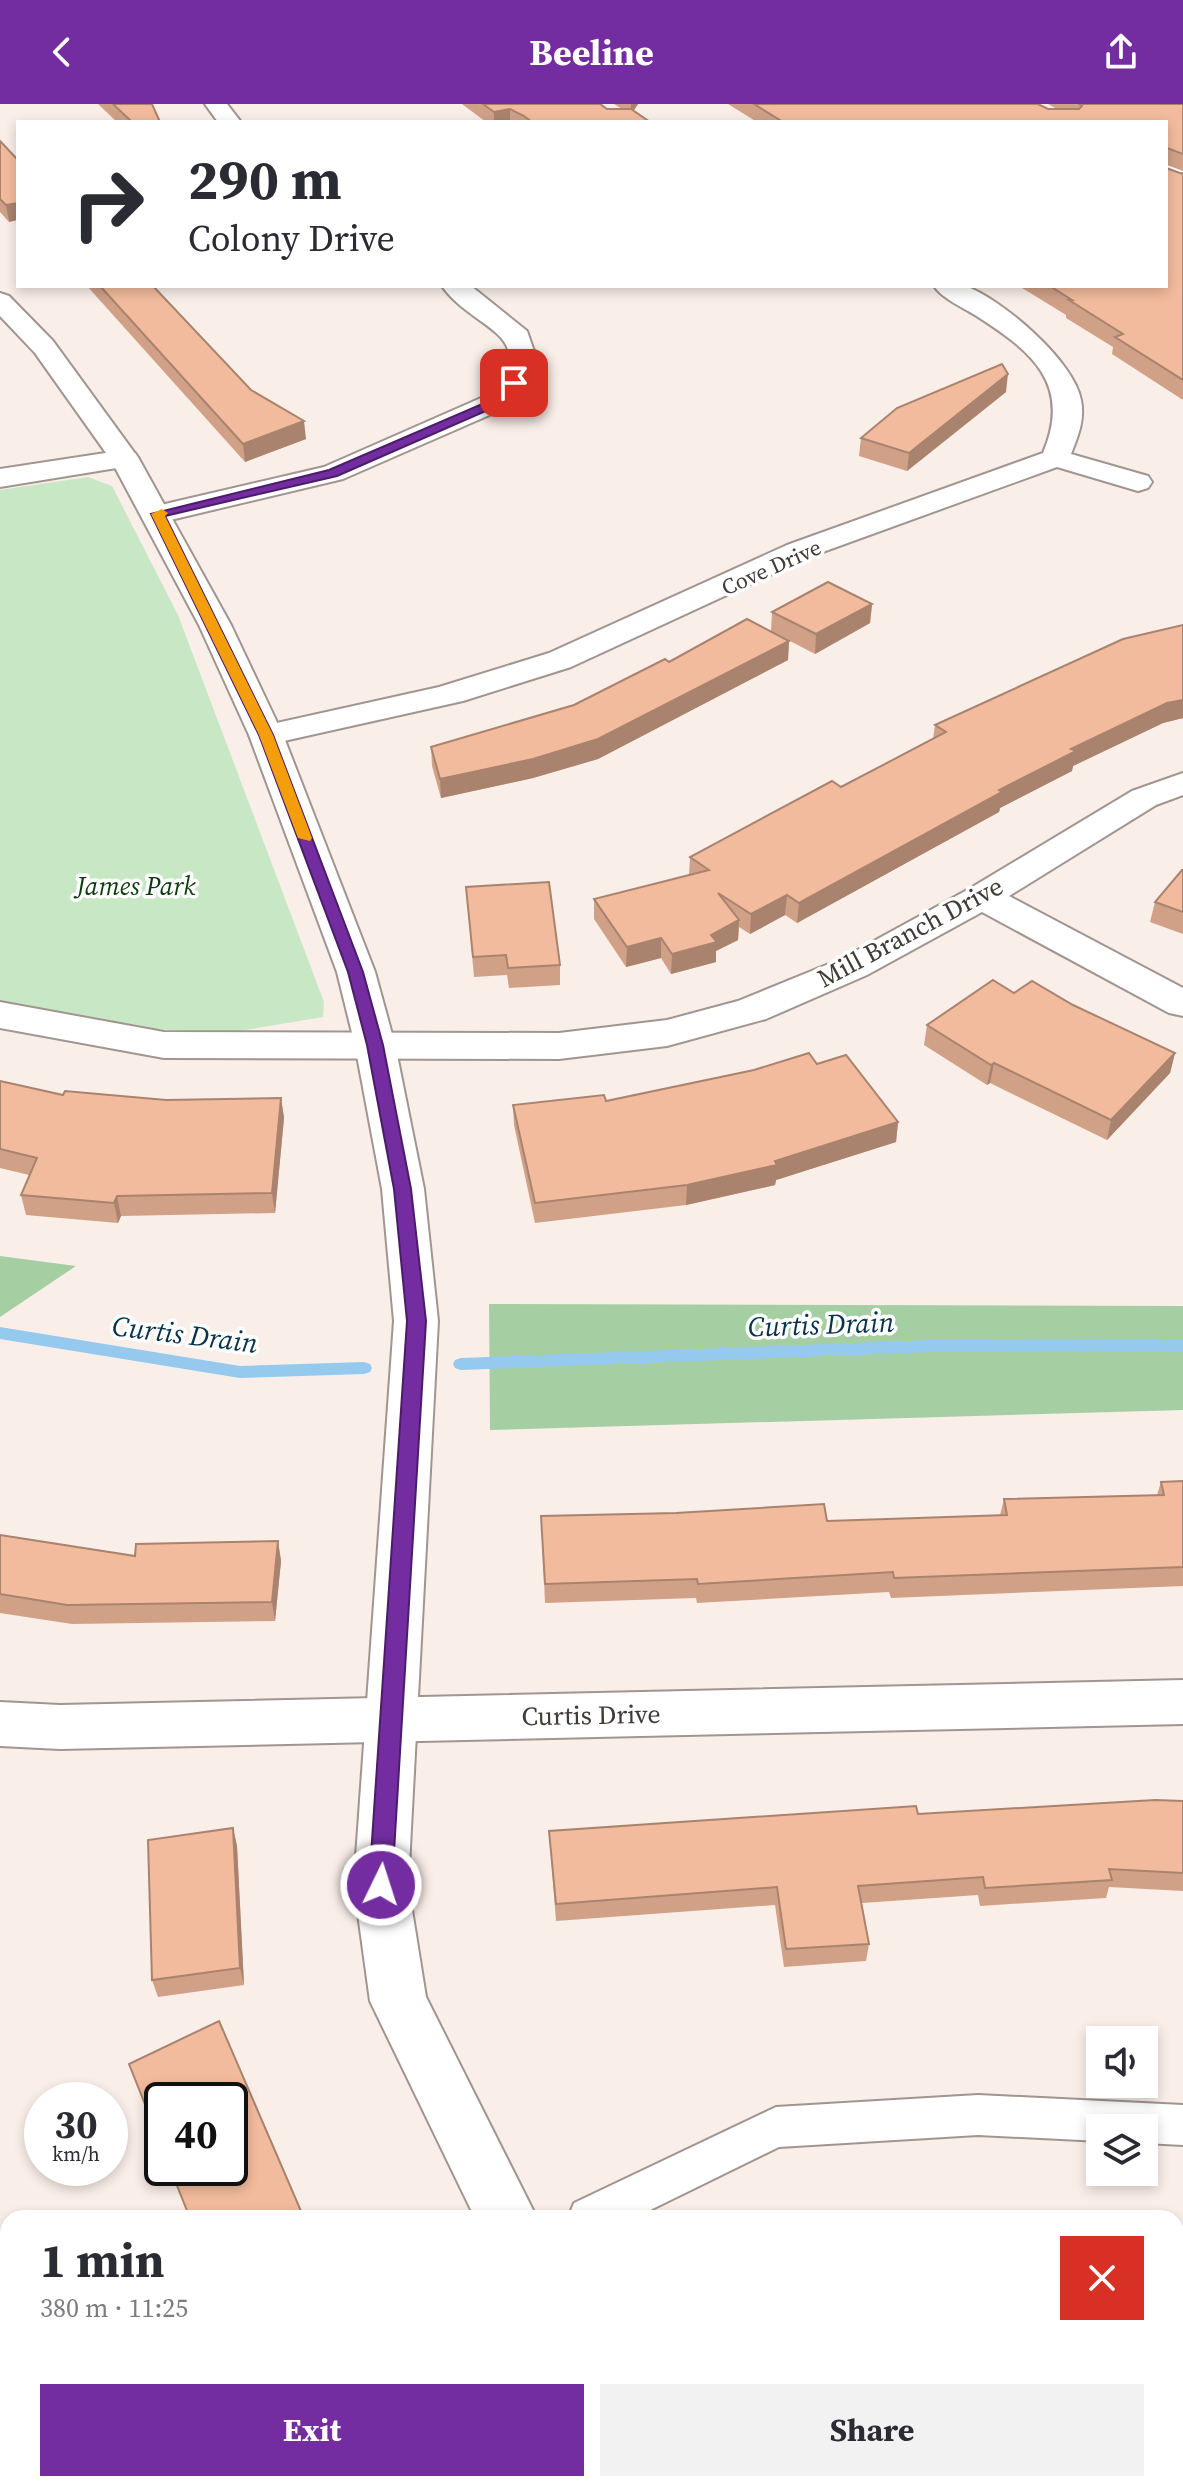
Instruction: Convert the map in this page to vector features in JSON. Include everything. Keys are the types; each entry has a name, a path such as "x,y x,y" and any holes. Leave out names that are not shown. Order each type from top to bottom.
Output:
{"street":[{"path":"216,104 228,120"},
{"path":"158,514 333,473 491,404 514,383 524,360 518,337 457,288"},
{"path":"950,288 1046,357 1065,391 1068,422 1055,458 1138,482"},
{"path":"0,301 44,347 125,459 158,514 266,735 356,972 375,1045 403,1189 416,1321 381,1885 398,2001 503,2210"},
{"name":"Cove Drive","path":"266,735 435,699 560,660 647,625 799,551 989,486 1055,458"},
{"path":"0,478 125,459"},
{"name":"Mill Branch Drive","path":"0,1015 164,1045 559,1046 667,1033 752,1010 854,967 982,897 1144,798 1183,783"},
{"path":"982,897 1183,1004"},
{"name":"Curtis Drive","path":"0,1724 60,1727 1183,1702"}],"lane":[{"path":"605,2210 776,2127 978,2115 1183,2125"}],"green space":[{"name":"James Park","path":"88,477 112,486 178,615 324,1002 323,1017 221,1034 130,1027 0,1003 0,490"},
{"path":"0,1256 76,1266 0,1317"},
{"path":"489,1304 1183,1306 1183,1410 490,1430"}],"building":[{"path":"113,104 152,104 159,120 130,120"},
{"path":"483,104 600,104 607,109 631,109 647,120 529,120 510,109 494,112"},
{"path":"754,104 1038,104 1048,109 1079,109 1082,106 1079,104 1183,104 1183,154 1168,148 1168,120 780,120"},
{"path":"0,141 16,158 16,203 6,205 0,199"},
{"path":"1168,169 1183,174 1183,380 1115,337 1123,334 1069,300 1072,300 1053,288 1168,288"},
{"path":"102,288 155,288 251,390 304,421 243,444"},
{"path":"1002,364 1008,374 909,453 861,438 897,408"},
{"path":"828,582 872,604 816,634 772,612"},
{"path":"747,619 789,641 598,739 533,759 440,779 431,747 574,705 665,659 669,662"},
{"path":"1183,625 1183,700 1167,703 1071,749 1076,751 999,790 1002,792 799,903 787,895 751,914 718,893 739,920 711,935 717,942 672,954 661,938 627,947 594,899 709,870 690,857 832,781 841,787 946,732 935,725 1123,639"},
{"path":"1183,870 1183,912 1155,902"},
{"path":"549,882 560,965 508,968 506,955 473,957 466,887"},
{"path":"993,980 1014,993 1032,981 1073,1005 1175,1053 1111,1120 994,1063 991,1065 927,1025"},
{"path":"809,1053 817,1064 846,1055 898,1122 775,1161 777,1165 687,1185 535,1203 513,1105 604,1095 606,1101 754,1070"},
{"path":"0,1081 63,1095 65,1091 166,1100 281,1098 272,1193 117,1196 114,1203 21,1195 37,1158 0,1149"},
{"path":"1183,1481 1183,1567 894,1578 893,1572 698,1584 697,1579 545,1584 541,1516 676,1513 824,1504 827,1521 1007,1515 1004,1499 1164,1495 1161,1482"},
{"path":"0,1535 135,1556 136,1544 278,1541 272,1602 67,1605 0,1594"},
{"path":"1183,1801 1183,1873 1109,1869 1112,1880 985,1888 983,1877 858,1886 869,1944 786,1949 777,1887 556,1904 549,1831 916,1806 918,1814"},
{"path":"233,1828 240,1968 152,1980 148,1840"},
{"path":"219,2021 245,2082 144,2082 144,2102 129,2064"},
{"path":"248,2088 301,2210 187,2210 177,2186 248,2186"}],"waterway":[{"name":"Curtis Drain","path":"0,1333 240,1372 364,1368"},
{"name":"Curtis Drain","path":"461,1364 933,1346 1183,1345"}],"slow traffic":[{"path":"162,513 158,514 215,625 266,735 305,838"}],"route":[{"path":"381,1885 416,1321 403,1189 375,1045 356,972 266,735 215,625 158,514 333,473 491,404 514,383"}]}
